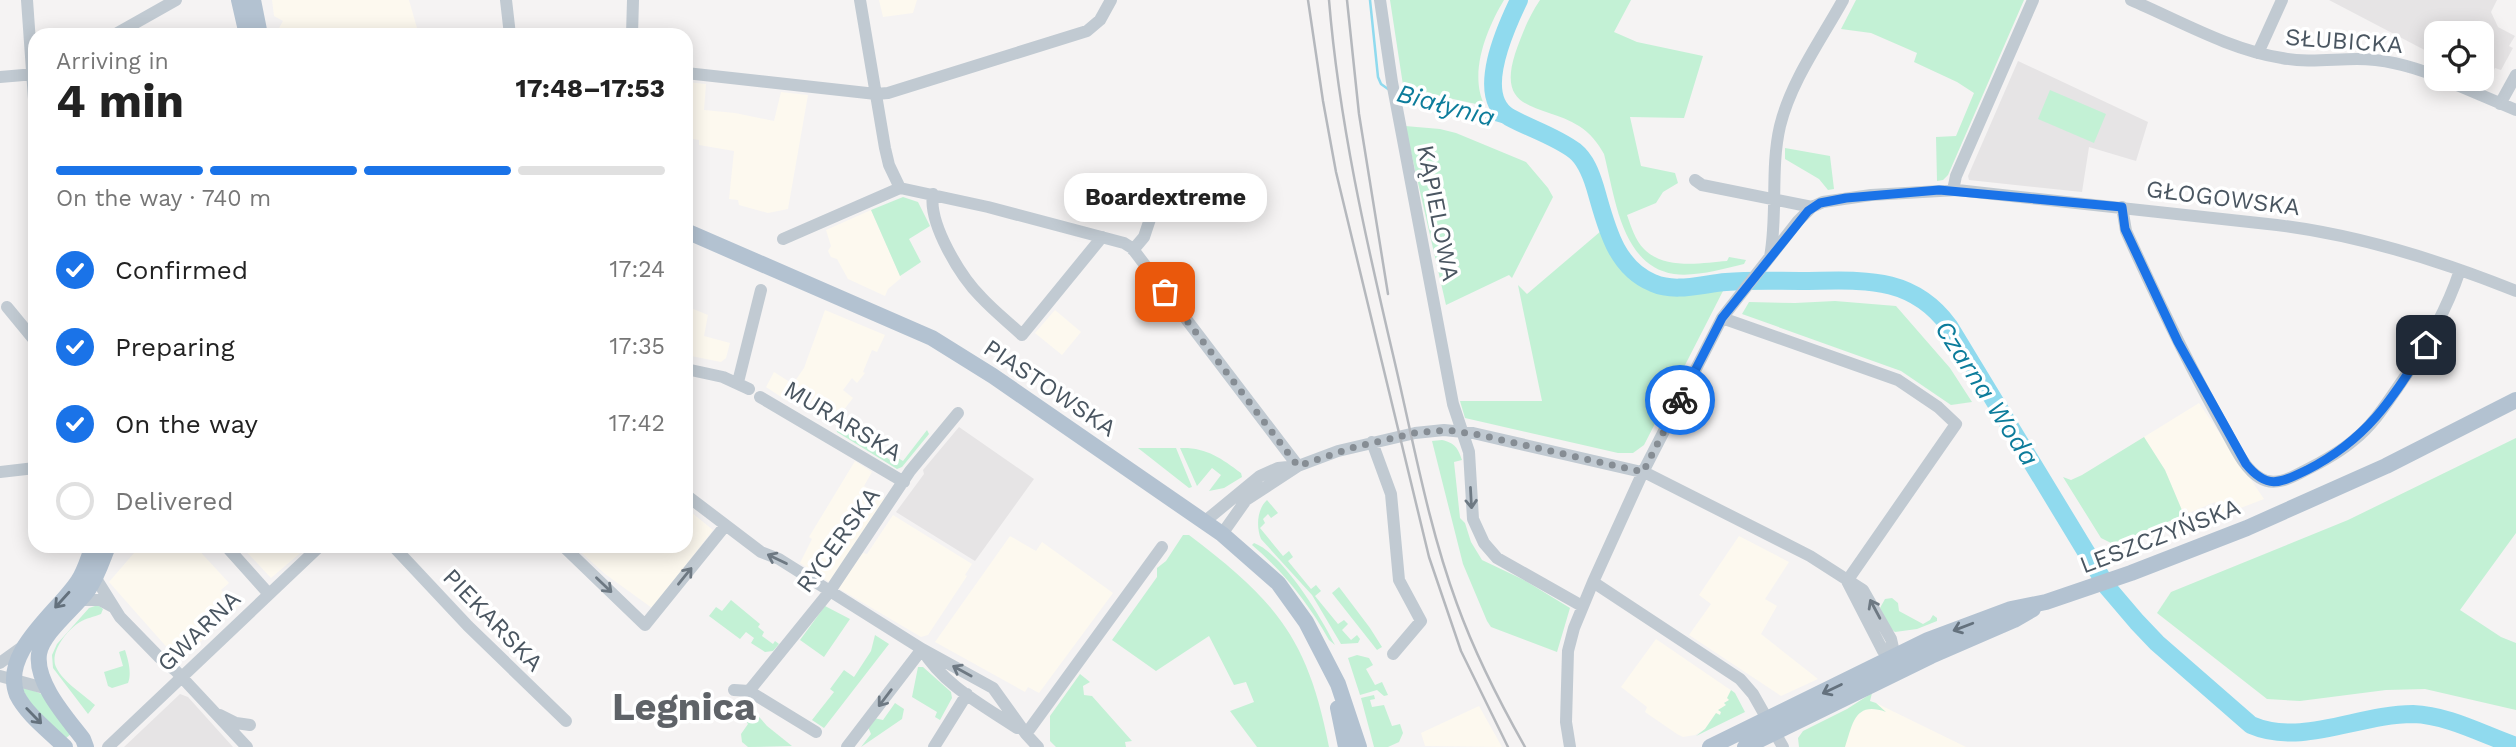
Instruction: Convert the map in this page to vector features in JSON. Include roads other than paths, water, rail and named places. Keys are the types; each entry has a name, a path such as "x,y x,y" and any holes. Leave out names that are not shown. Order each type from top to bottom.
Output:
{"main road":[{"path":"239,0 245,28"},
{"path":"253,0 259,28"},
{"name":"PIASTOWSKA","path":"693,234 932,338 993,376 1222,534 1278,583 1306,622 1345,701 1359,747"},
{"name":"LESZCZYŃSKA","path":"1877,675 1893,659 1928,640 2011,609 2046,602 2131,573 2235,533 2386,466 2516,400"},
{"path":"65,747 20,700 6,678 22,647 78,581 90,553"},
{"path":"86,747 48,688 41,672 39,652 95,577 105,553"},
{"name":"LESZCZYŃSKA","path":"1771,726 1877,675 1919,661 2014,620 2046,602"},
{"name":"PIASTOWSKA","path":"1329,664 1346,747"},
{"path":"1710,747 1771,726"},
{"path":"1745,747 1771,726"}],"street":[{"path":"27,0 29,28"},
{"path":"126,28 176,0"},
{"path":"506,0 509,28"},
{"path":"632,28 633,0"},
{"path":"860,0 888,160 900,188"},
{"path":"693,74 876,94 909,88 1087,31 1100,20 1111,0"},
{"name":"KĄPIELOWA","path":"1380,0 1392,82 1453,406 1469,455 1473,519 1488,549 1499,560 1582,606"},
{"path":"1768,262 1777,141 1787,103 1843,0"},
{"path":"1953,190 1956,176 2033,0"},
{"name":"SŁUBICKA","path":"2132,0 2258,53 2302,61 2381,61 2424,73"},
{"path":"2258,53 2282,0"},
{"path":"0,77 28,75"},
{"path":"2500,104 2516,75"},
{"path":"2470,91 2516,110"},
{"path":"1695,180 1702,185 1812,207"},
{"path":"783,239 900,188 1121,242 1133,250 1298,466"},
{"name":"GŁOGOWSKA","path":"1812,207 1823,202 1861,196 1953,190 2315,230 2373,243 2516,291"},
{"path":"933,194 932,206 939,227 967,279 985,301 1022,335 1102,237"},
{"path":"1570,747 1566,722 1567,656 1582,606 1643,472 1722,318 1812,207"},
{"path":"2122,207 2125,229 2198,380 2246,464 2258,477 2271,482 2292,477 2329,458 2355,440 2371,424 2429,341 2460,270"},
{"path":"1133,250 1143,239 1153,210"},
{"path":"693,370 716,374 743,386 761,290"},
{"path":"3,305 28,322"},
{"path":"3,305 28,333"},
{"path":"1722,318 1897,379 1938,407 1956,424 1847,581"},
{"name":"MURARSKA","path":"760,397 904,482"},
{"name":"RYCERSKA","path":"749,691 830,591 910,471 958,413"},
{"path":"1222,534 1246,500 1298,466 1338,451 1429,430 1462,431 1643,472 1810,556 1863,590 1893,659 1906,663 1919,661"},
{"path":"1373,443 1391,494 1399,580 1421,621 1392,654"},
{"path":"1204,522 1260,476 1278,467 1298,466"},
{"path":"0,472 28,469"},
{"path":"693,500 761,552 779,559 922,649 993,688 1038,747"},
{"path":"570,553 645,625 726,526"},
{"path":"1026,734 1162,547"},
{"path":"232,553 268,593"},
{"name":"GWARNA","path":"108,747 312,553"},
{"name":"PIEKARSKA","path":"400,553 468,626 566,721"},
{"path":"95,577 113,607"},
{"path":"1593,582 1740,679 1750,690 1783,747"},
{"path":"79,600 100,600 113,607 247,747"},
{"path":"1885,642 1928,640"},
{"path":"1877,675 1879,657 1885,642"},
{"path":"0,663 22,647"},
{"path":"922,649 932,666 967,694 1026,734"},
{"path":"847,747 922,649"},
{"path":"6,678 48,688"},
{"path":"734,690 749,691 816,732"},
{"path":"934,747 967,694"},
{"path":"988,708 997,706 998,696"},
{"path":"212,708 228,721 250,725"}],"waterway":[{"name":"Białynia","path":"1370,0 1378,77 1381,84 1388,89"},
{"name":"Czarna Woda","path":"1519,0 1496,61 1494,94 1499,107 1509,117 1559,141 1582,159 1592,177 1614,243 1620,255 1640,276 1661,286 1679,288 1745,281 1862,281 1900,288 1917,297 1934,309 1949,326 2108,588 2157,643 2251,725 2290,733 2393,715 2426,715 2453,722 2516,746"},
{"name":"Białynia","path":"1398,92 1503,122 1514,119"}],"railway":[{"path":"1308,0 1336,172 1429,557 1461,651 1508,747"},
{"path":"1329,0 1339,91 1355,181 1429,513 1464,623 1488,677 1525,747"},
{"path":"1347,0 1359,114 1388,294"}],"place":[{"name":"Boardextreme","path":"1165,292"}],"district":[{"name":"Legnica","path":"684,707"}]}
